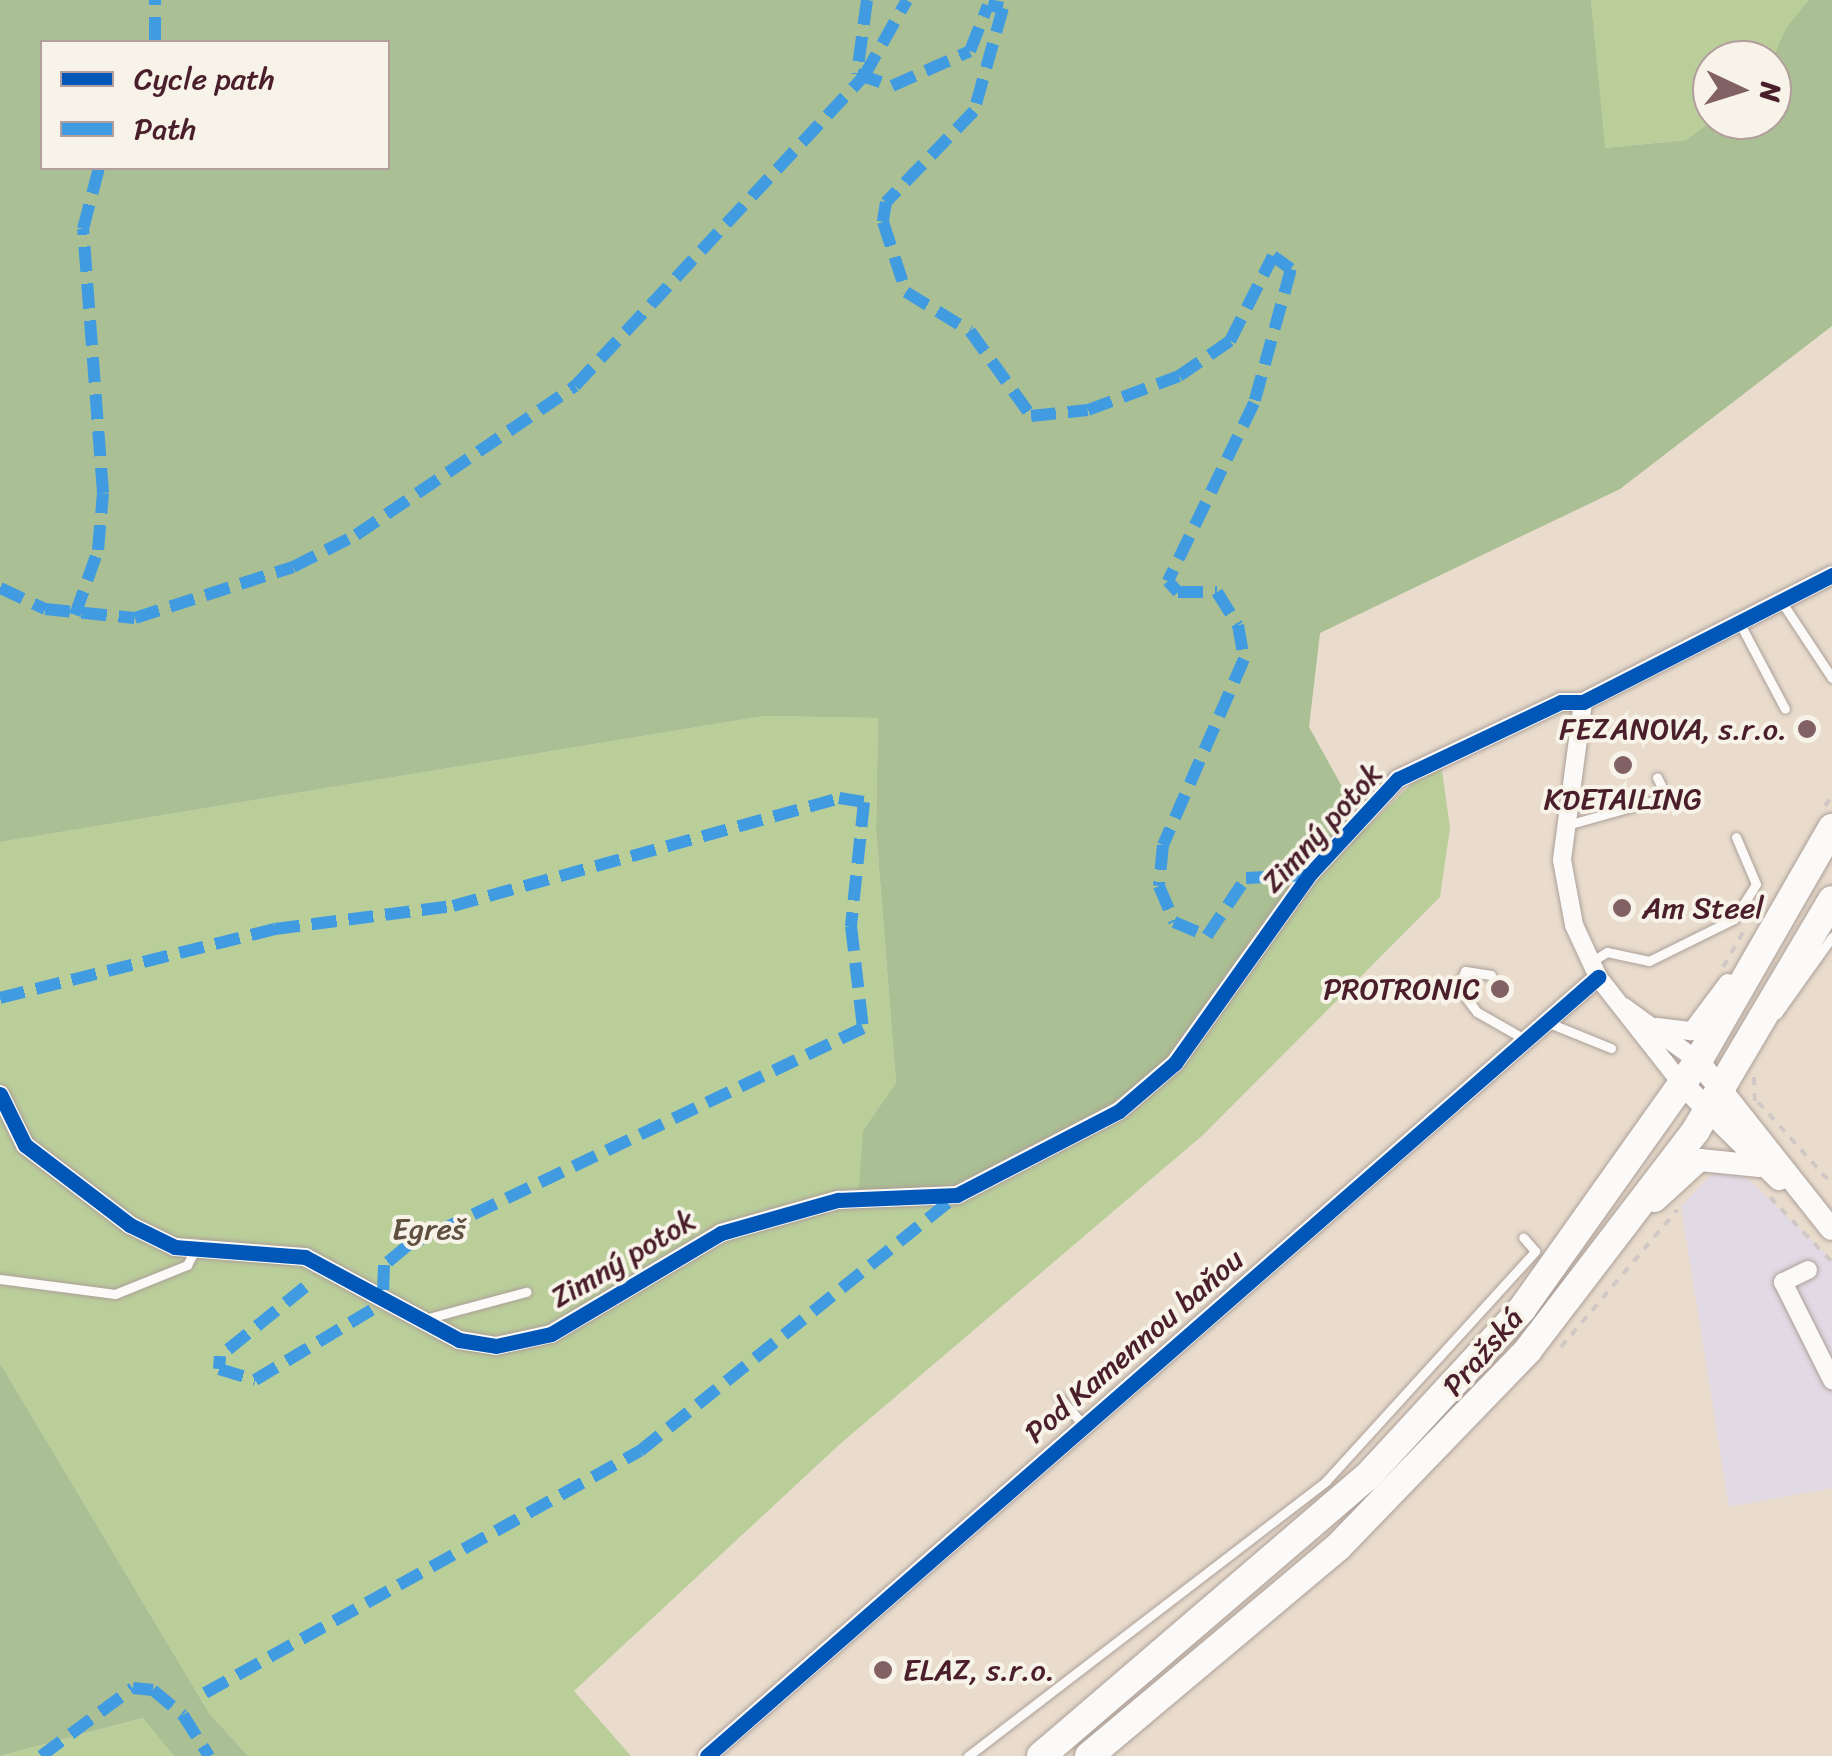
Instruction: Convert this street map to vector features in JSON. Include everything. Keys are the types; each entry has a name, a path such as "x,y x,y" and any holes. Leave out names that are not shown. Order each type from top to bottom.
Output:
{"main road":[{"name":"Pražská","path":"1042,1756 1271,1566 1443,1399 1522,1309 1690,1073 1832,828"},
{"name":"Pražská","path":"1089,1756 1421,1467 1622,1236 1716,1098 1832,900"}],"street":[{"path":"1832,574 1582,702 1564,826 1574,925 1594,969 1615,1001 1716,1098 1770,1171 1832,1229"},
{"name":"Zimný potok","path":"0,1094 25,1145 130,1225 196,1250 305,1257 423,1320 496,1346 551,1334 721,1233 838,1200 958,1195 1119,1111 1175,1062 1309,874 1398,779 1562,702 1582,702"},
{"name":"Pražská","path":"1657,1027 1682,1034 1699,1026 1816,855"},
{"name":"Pod Kamennou baňou","path":"707,1756 1526,1040 1594,969"},
{"path":"1615,1001 1657,1027 1690,1073"},
{"path":"1749,1042 1750,1105 1832,1229"},
{"path":"1716,1098 1750,1105"},
{"path":"1622,1236 1700,1160 1731,1157 1770,1171"},
{"path":"1808,1270 1783,1282 1832,1380"}],"lane":[{"path":"1781,600 1831,674"},
{"path":"1738,622 1784,709"},
{"path":"1564,826 1667,797 1656,776"},
{"path":"1594,969 1607,952 1649,961 1734,919 1756,884 1736,837"},
{"path":"1749,1042 1803,989 1832,938"},
{"path":"1491,975 1466,971 1464,998 1526,1040"},
{"path":"1546,1022 1611,1048"},
{"path":"968,1756 1326,1481 1523,1265 1534,1251 1523,1238"},
{"path":"0,1279 115,1294 188,1264 196,1250"},
{"path":"423,1320 526,1292"},
{"path":"1059,1396 1084,1426"}],"path":[{"path":"1750,1105 1832,1184"}],"shaded area":[{"path":"1715,1171 1744,1175 1832,1260 1832,1488 1729,1507 1681,1206"}],"green space":[{"path":"0,0 1591,0 1605,148 1686,140 1692,136 1692,140 1792,140 1792,40 1781,40 1809,0 1832,0 1832,326 1620,489 1320,633 1309,727 1366,830 1256,935 1188,1039 1102,1128 950,1194 858,1202 863,1130 896,1083 876,829 878,718 764,716 0,842"},
{"path":"1591,0 1809,0 1784,40 1692,40 1692,136 1686,140 1604,148"},
{"name":"Egreš","path":"764,716 878,718 876,829 896,1083 863,1130 1256,935 1440,756 1450,828 1440,897 1203,1135 840,1444 574,1691 631,1756 248,1756 209,1713 0,1363 0,842"},
{"path":"0,1363 209,1713 248,1756 174,1756 143,1718 0,1756"},
{"path":"144,1718 174,1756 0,1756"}],"marked path":[{"path":"155,0 155,40"},
{"path":"867,0 857,74 892,86 970,51 988,5 1003,8 974,111 886,202 883,222 906,292 970,331 1031,416 1088,410 1179,376 1230,341 1273,256 1291,269 1254,403 1168,581 1178,592 1217,592 1238,625 1244,659 1163,845 1159,886 1174,922 1207,936 1246,878 1309,875"},
{"path":"0,588 45,609 135,618 293,567 356,535 575,386 864,76 907,0"},
{"path":"75,615 98,550 103,493 83,229 98,170"},
{"path":"0,998 275,929 453,906 839,798 864,802 851,926 863,1028 407,1246 384,1265 383,1297"},
{"path":"205,1693 640,1451 957,1195"},
{"path":"305,1287 220,1356 219,1369 255,1380 388,1300"},
{"path":"41,1756 133,1688 153,1690 183,1715 209,1756"}],"cycle path":[{"path":"0,1094 25,1145 130,1225 175,1247 305,1257 459,1340 496,1346 551,1334 721,1233 838,1200 957,1195 1119,1111 1175,1063 1309,875 1398,779 1561,702 1583,702 1832,575"},
{"path":"707,1756 1598,977"}],"place":[{"name":"FEZANOVA, s.r.o.","path":"1807,729"},
{"name":"KDETAILING","path":"1623,765"},
{"name":"Am Steel","path":"1622,908"},
{"name":"PROTRONIC","path":"1500,989"},
{"name":"ELAZ, s.r.o.","path":"883,1670"}]}
